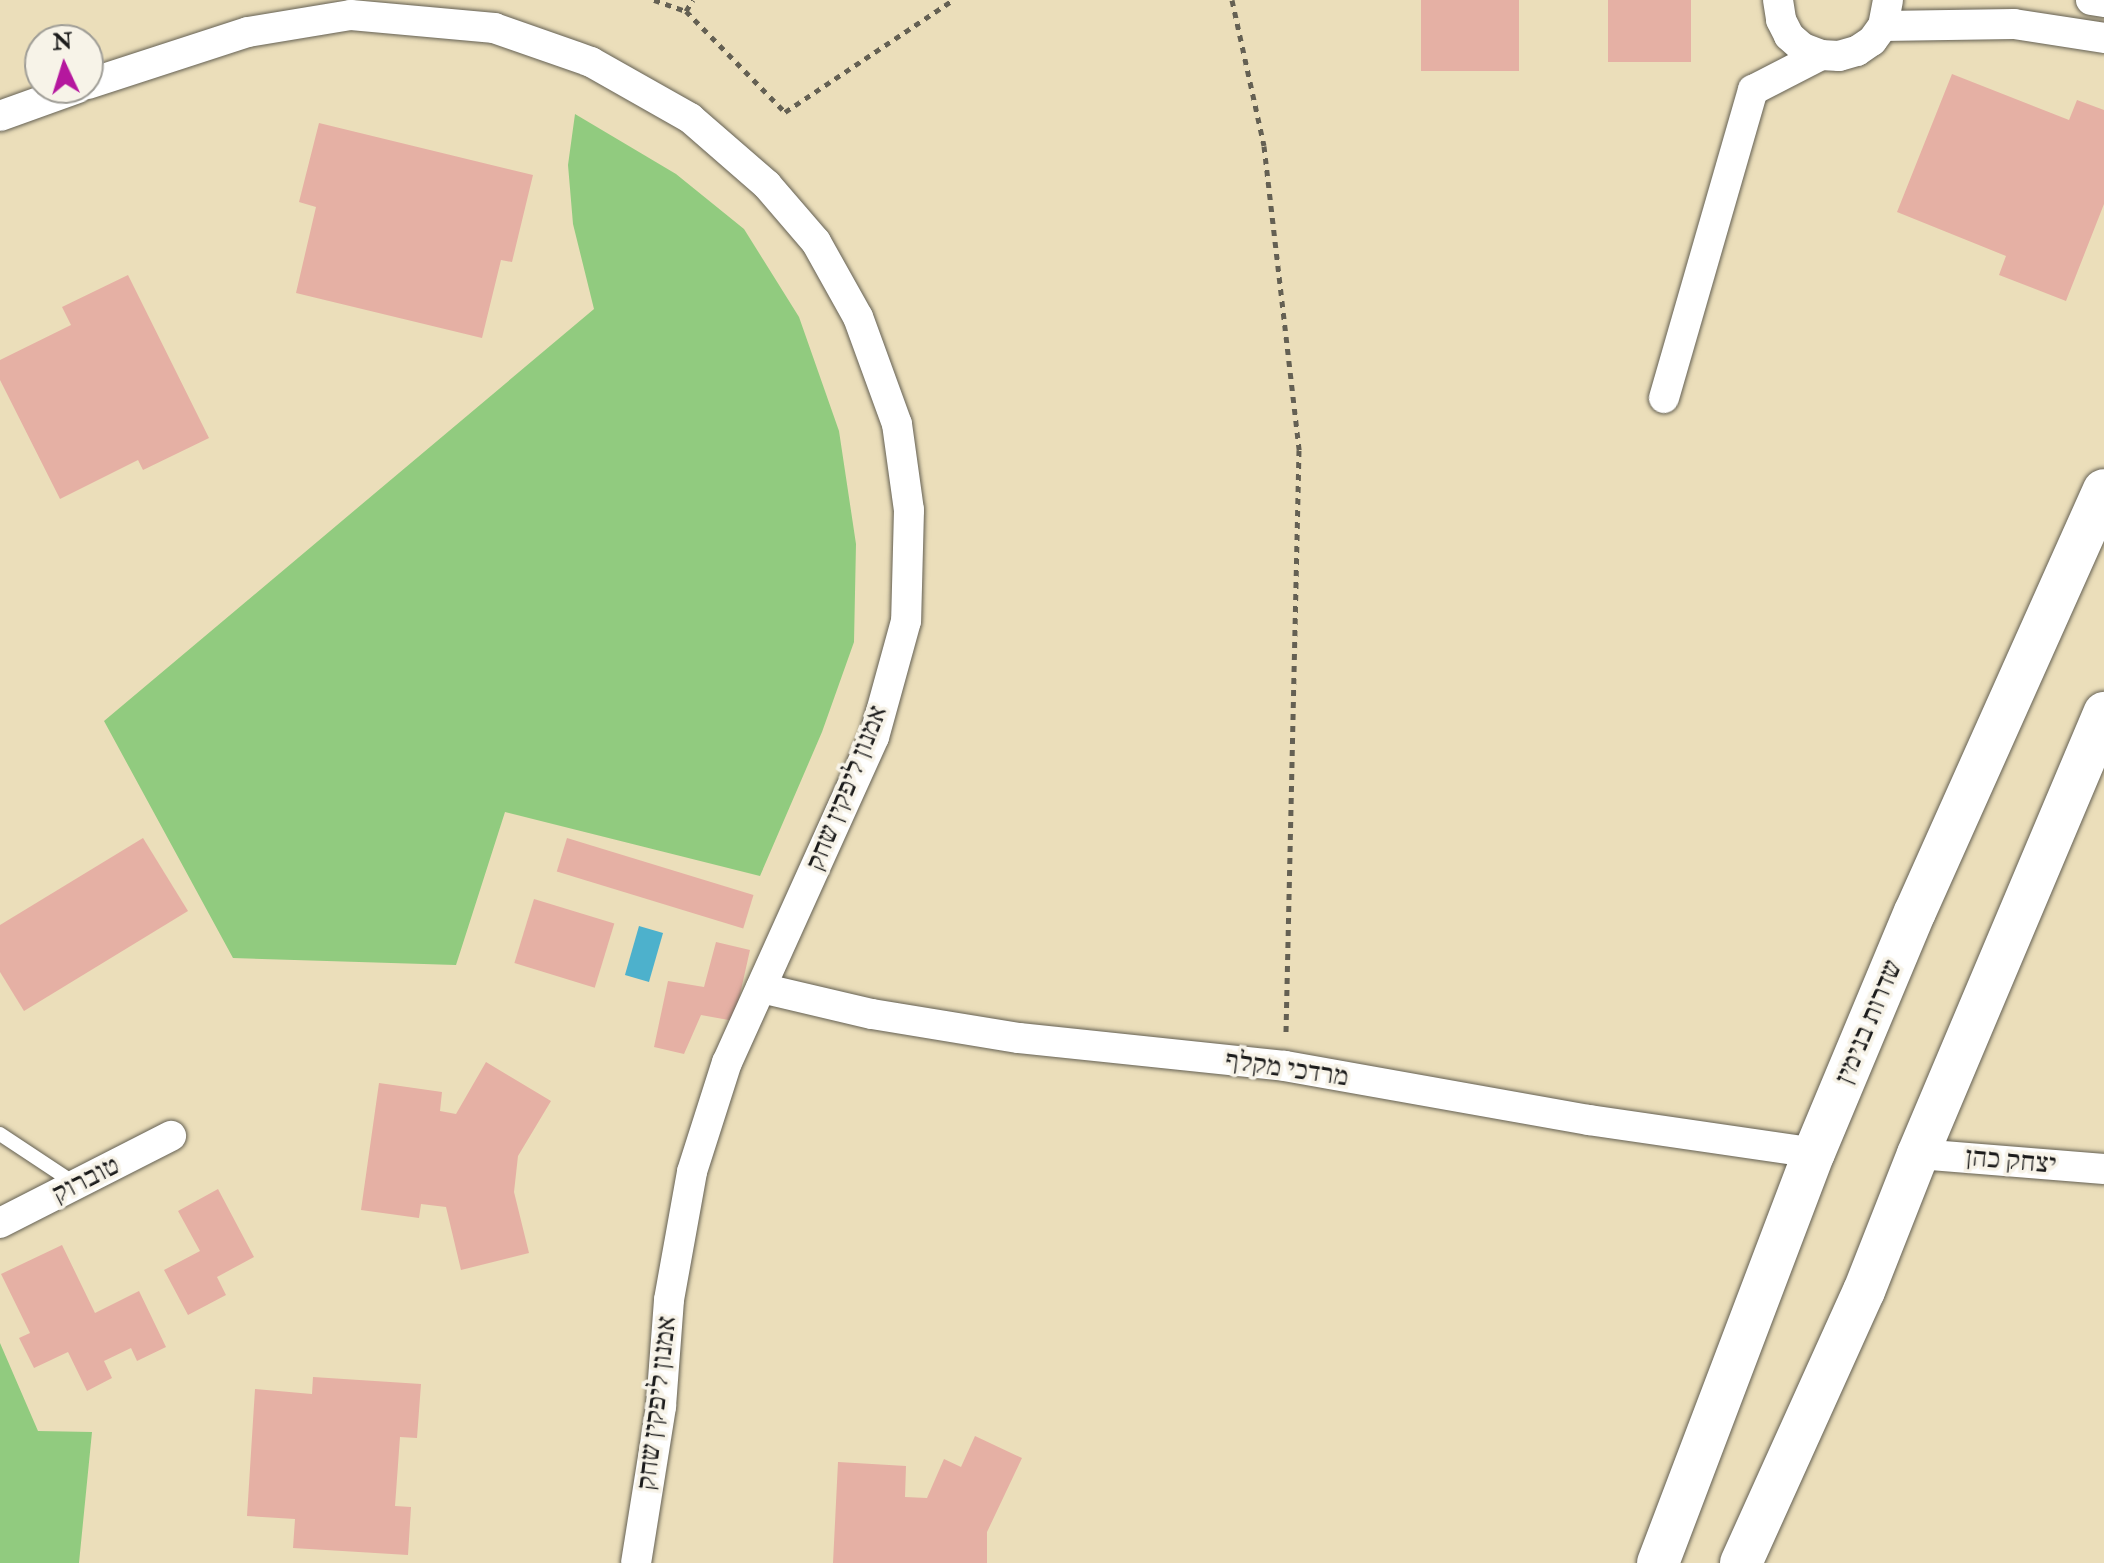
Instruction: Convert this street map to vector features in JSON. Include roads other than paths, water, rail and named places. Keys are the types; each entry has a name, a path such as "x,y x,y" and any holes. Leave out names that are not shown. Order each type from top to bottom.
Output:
{"main road":[{"name":"שדרות בנימין","path":"1658,1563 1814,1153 1915,912 2104,490"},
{"path":"1741,1563 1864,1291 1918,1154 2104,713"}],"street":[{"path":"2091,0 2104,2"},
{"path":"1775,1 1789,36 1803,48 1821,55 1839,56 1857,51 1872,41 1886,13 2014,24 2104,38"},
{"name":"אמנון ליפקין שחק","path":"104,79 248,32 351,15 494,28 591,62 690,118 767,185 816,242 858,317 897,424 909,510 906,621 874,737 727,1062 692,1172 669,1300 661,1407 636,1563"},
{"path":"1664,398 1753,90 1821,55"},
{"path":"0,116 33,104"},
{"name":"מרדכי מקלף","path":"761,988 872,1014 1019,1038 1285,1066 1589,1120 1814,1153"},
{"name":"טוברוק","path":"0,1223 171,1136"},
{"name":"יצחק כהן","path":"1918,1154 2104,1169"}],"lane":[{"path":"0,1134 77,1185"}],"water":[{"path":"639,926 663,933 649,982 625,975"}]}
